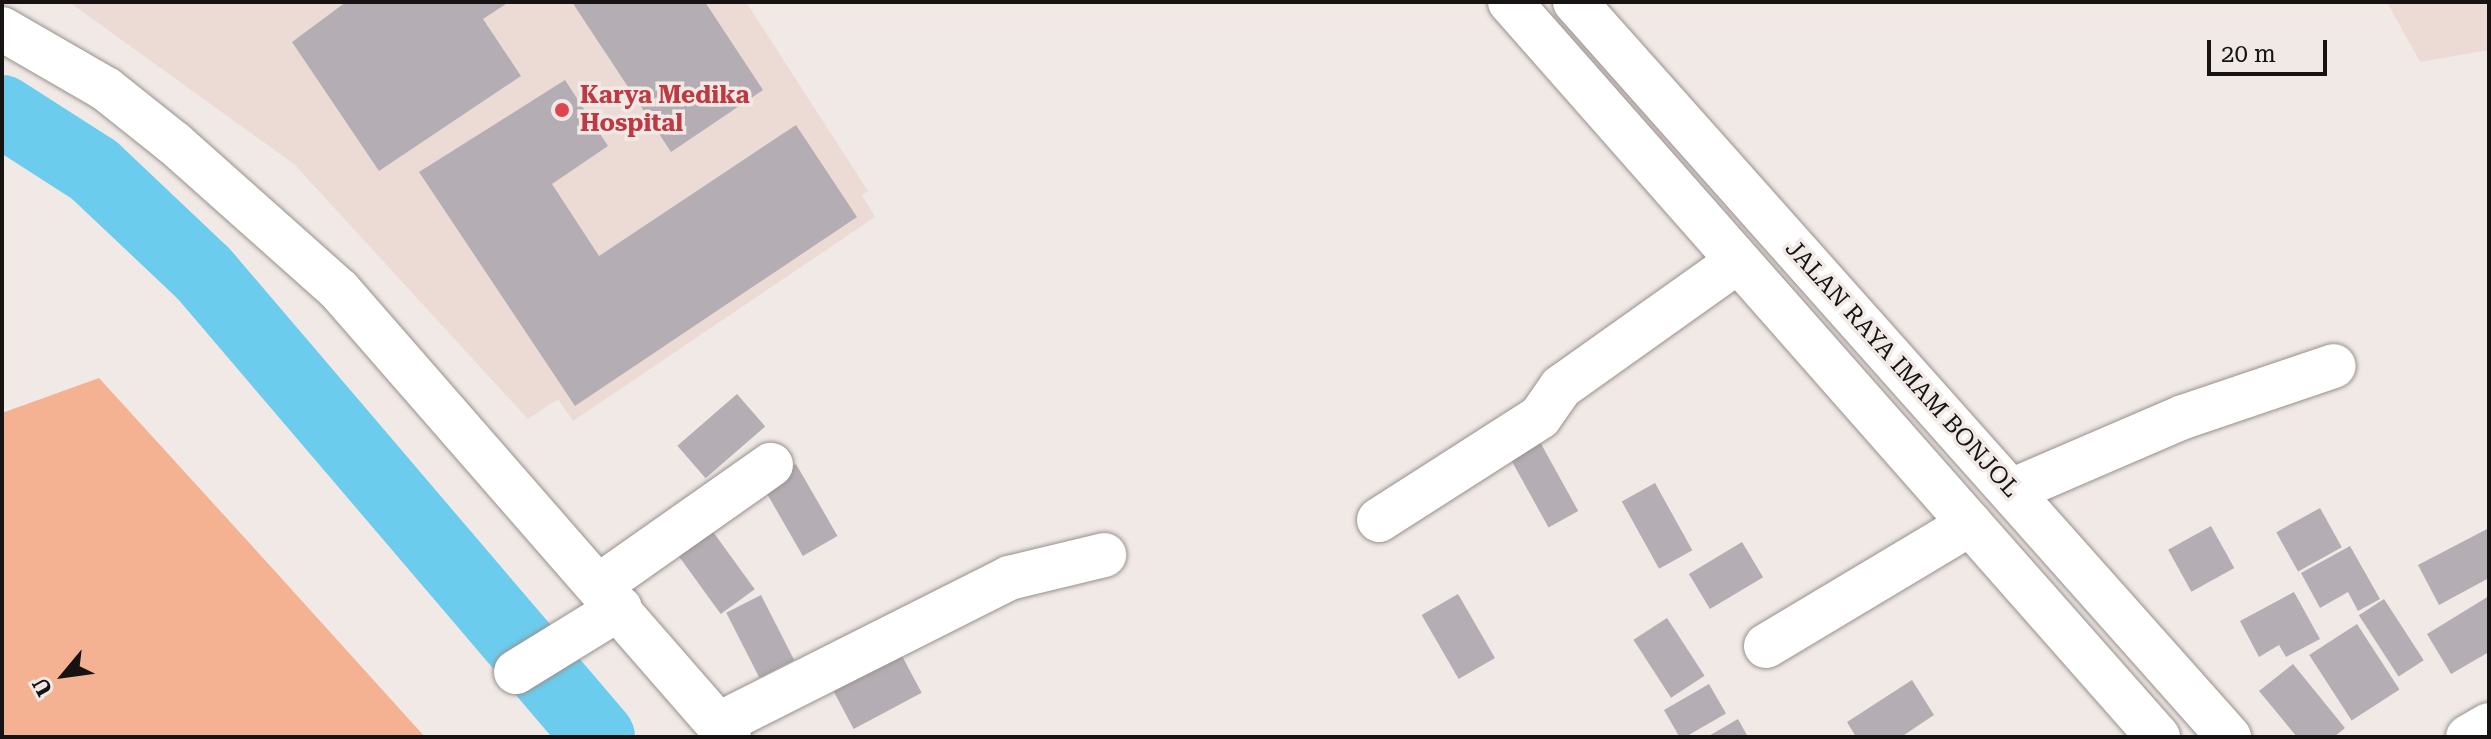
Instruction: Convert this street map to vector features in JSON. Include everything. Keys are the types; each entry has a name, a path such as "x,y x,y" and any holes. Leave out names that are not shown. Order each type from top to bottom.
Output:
{"main road":[{"path":"1510,2 2158,737"},
{"name":"JALAN RAYA IMAM BONJOL","path":"1575,2 2229,737"},
{"path":"2,29 106,89 163,134 339,290 610,596 724,731 1009,578 1104,555"},
{"path":"1379,520 1540,417 1561,387 1737,262"},
{"path":"2011,491 2183,417 2334,366"},
{"path":"519,670 563,642 610,596 771,465"},
{"path":"1766,646 1970,524"},
{"path":"2468,737 2489,725"}],"shaded area":[{"name":"Karya Medika Hospital","path":"69,2 746,2 868,191 862,195 875,217 573,421 558,399 528,419 294,164"},
{"path":"2387,2 2489,2 2489,50 2420,62"},
{"path":"99,378 425,737 2,737 2,413"}],"building":[{"path":"346,2 509,2 483,19 521,76 379,171 292,42"},
{"path":"572,2 705,2 763,90 671,152"},
{"path":"565,80 608,146 552,184 599,256 796,125 857,217 575,406 419,172"},
{"path":"737,394 765,426 706,478 677,446"},
{"path":"1540,442 1578,511 1549,528 1510,458"},
{"path":"796,464 838,536 803,556 761,484"},
{"path":"1655,483 1692,550 1659,569 1622,501"},
{"path":"2320,508 2342,547 2298,572 2276,532"},
{"path":"703,518 755,589 721,614 669,543"},
{"path":"2211,526 2234,568 2191,592 2168,550"},
{"path":"2489,528 2489,578 2439,605 2418,565"},
{"path":"1742,542 1763,577 1710,609 1689,574"},
{"path":"2350,546 2380,599 2358,611 2348,592 2320,608 2301,573"},
{"path":"2294,592 2320,639 2286,657 2279,645 2259,657 2240,621"},
{"path":"1458,594 1495,658 1459,679 1422,615"},
{"path":"761,595 794,660 759,678 726,613"},
{"path":"2489,596 2489,652 2451,674 2427,634"},
{"path":"2384,599 2424,660 2399,677 2359,615"},
{"path":"1667,618 1705,676 1671,698 1633,640"},
{"path":"2357,624 2399,689 2352,720 2309,655"},
{"path":"901,654 922,693 854,729 833,690"},
{"path":"2293,664 2345,728 2334,737 2297,737 2259,691"},
{"path":"1912,680 1934,715 1901,737 1856,737 1847,722"},
{"path":"1709,684 1726,713 1685,737 1680,737 1664,710"},
{"path":"1738,719 1748,737 1707,737"}],"waterway":[{"path":"2,111 94,170 203,273 599,737"}],"place":[{"name":"Karya Medika Hospital","path":"562,110"}]}
